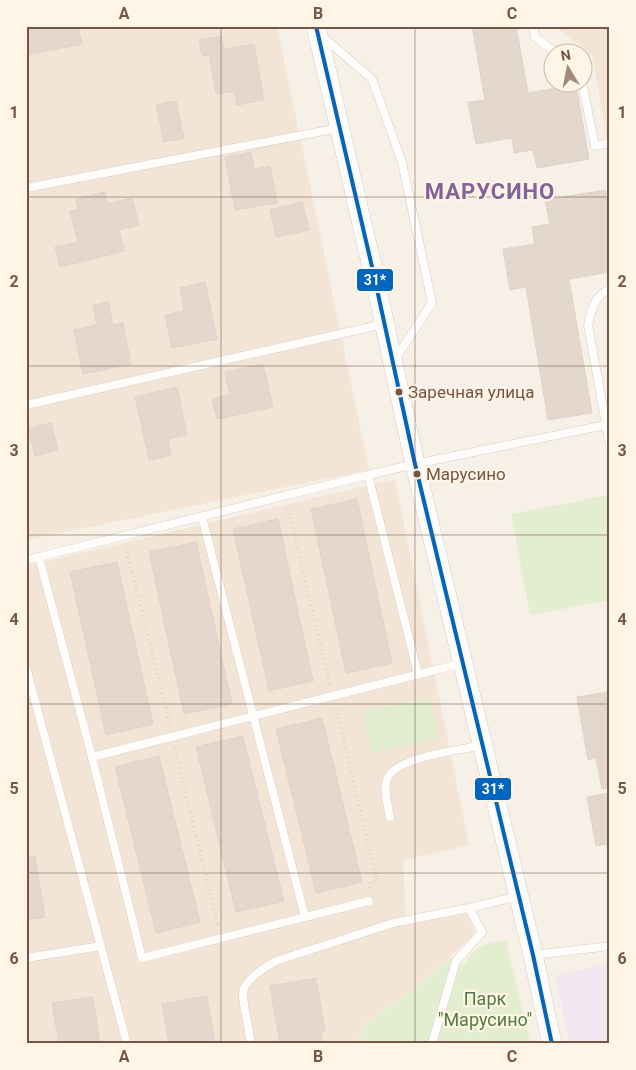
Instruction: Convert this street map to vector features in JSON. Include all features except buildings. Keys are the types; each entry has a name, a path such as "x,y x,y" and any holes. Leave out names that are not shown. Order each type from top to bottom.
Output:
{"street":[{"path":"316,29 415,464 533,955 552,1044"}],"lane":[{"path":"533,26 535,37 544,44"},
{"path":"316,29 372,80 402,162 432,303 392,362"},
{"path":"584,92 594,146 610,143"},
{"path":"26,188 340,128"},
{"path":"610,289 603,292 592,308 588,325 610,446"},
{"path":"26,405 384,324"},
{"path":"26,560 415,464 606,425"},
{"path":"368,475 418,674"},
{"path":"202,517 305,917"},
{"path":"39,557 92,757 142,958 369,901"},
{"path":"92,757 463,663"},
{"path":"26,667 127,1044"},
{"path":"390,817 386,780 391,772 401,765 419,758 483,745"},
{"path":"251,1044 243,993 249,982 260,971 276,961 393,923 519,896"},
{"path":"432,1044 456,961 482,932 469,908"},
{"path":"26,958 101,946"},
{"path":"533,955 610,946"}],"shaded area":[{"path":"26,26 277,26 369,470 26,540"},
{"path":"555,26 610,26 610,155 594,66 594,42 575,42"},
{"path":"395,479 469,845 403,860 406,923 466,910 475,934 419,985 366,1023 356,1044 26,1044 26,566"},
{"path":"610,964 610,1044 570,1044 555,975"}],"green space":[{"path":"610,495 610,600 530,615 511,514"},
{"path":"429,697 438,738 371,753 362,711"},
{"name":"Парк \"Марусино\"","path":"506,941 531,1044 356,1044 366,1023 419,985 450,957 463,966 467,959 481,947"}],"transit line":[{"name":"31*","path":"316,26 373,271 415,464 533,955 552,1044"}],"place":[{"name":"Заречная улица","path":"399,392"},
{"name":"Марусино","path":"417,474"}],"district":[{"name":"МАРУСИНО","path":"490,191"}]}
